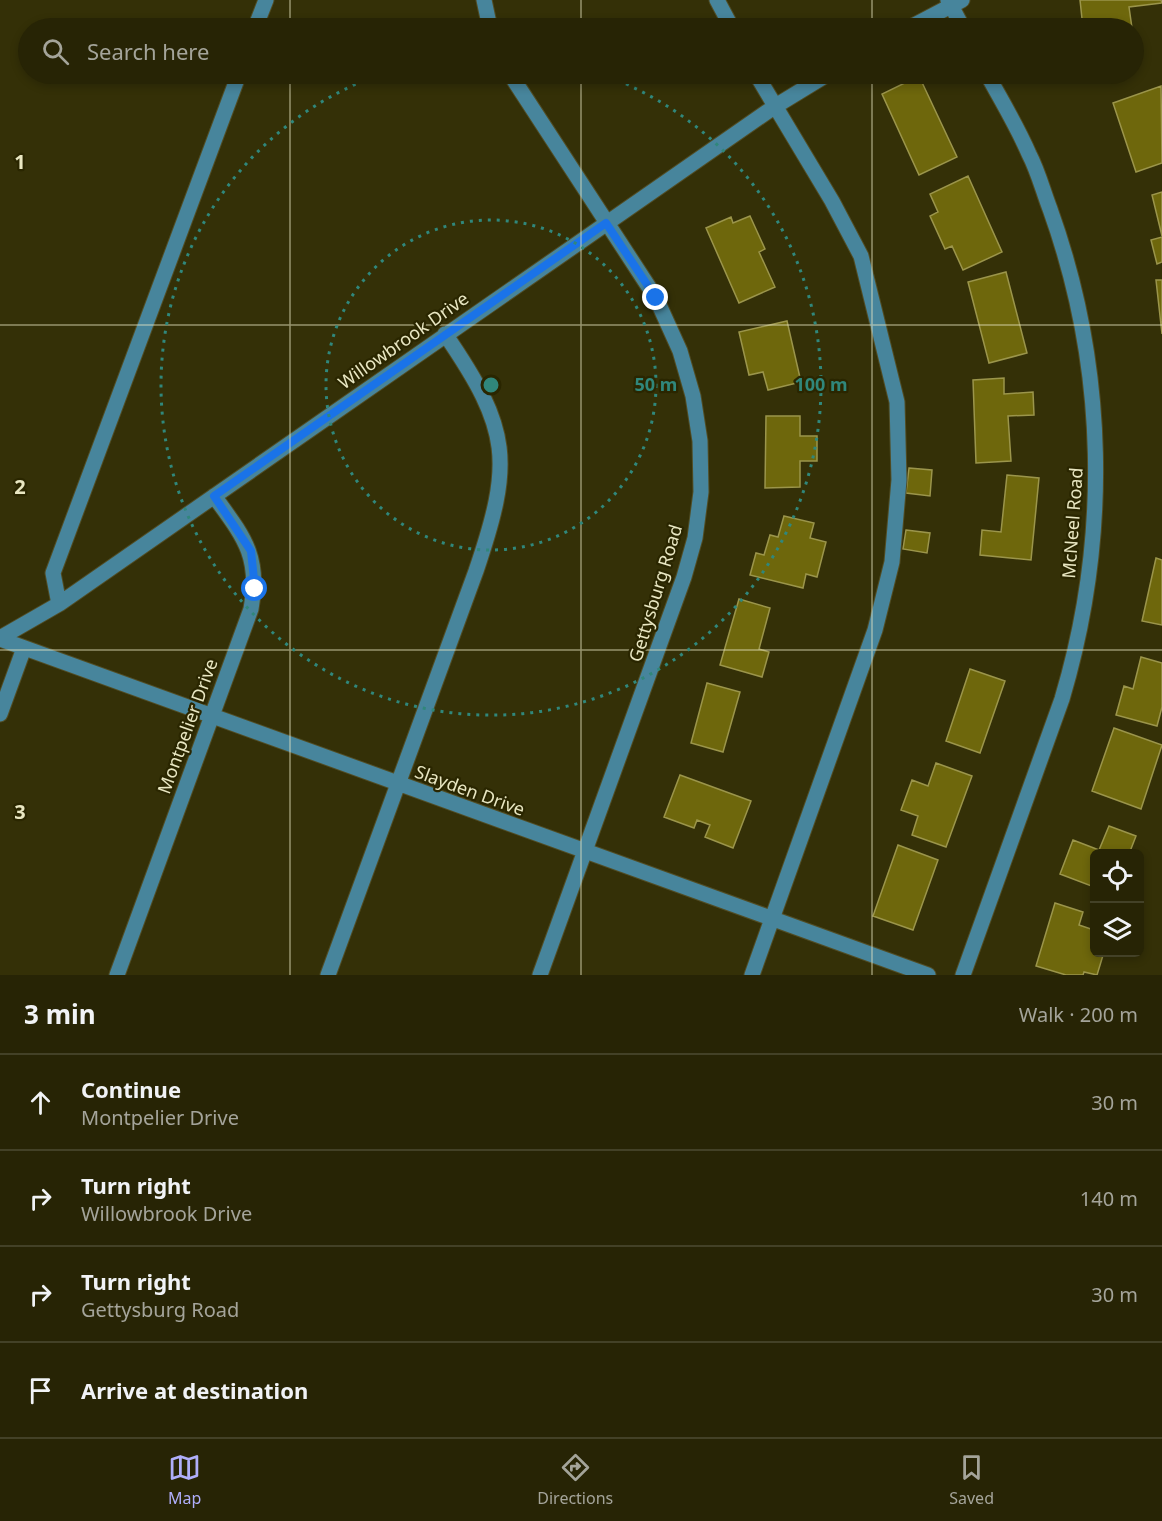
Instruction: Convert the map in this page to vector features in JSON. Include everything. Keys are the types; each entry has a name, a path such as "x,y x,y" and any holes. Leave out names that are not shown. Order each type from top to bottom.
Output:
{"street":[{"path":"259,18 266,0"},
{"path":"484,0 488,18"},
{"path":"717,0 727,18"},
{"path":"926,18 954,2 960,18"},
{"path":"59,603 53,573 235,84"},
{"name":"Gettysburg Road","path":"516,84 656,298 680,351 693,396 700,441 701,492 695,538 684,577 540,975"},
{"path":"752,975 874,630 892,562 899,480 897,402 861,256 832,201 761,84"},
{"name":"Willowbrook Drive","path":"0,639 59,603 774,107 812,84"},
{"name":"McNeel Road","path":"963,975 1075,657 1089,580 1096,512 1096,435 1091,380 1073,282 1030,155 992,84"},
{"path":"328,975 492,524 501,476 500,442 491,409 472,372 445,334"},
{"name":"Montpelier Drive","path":"117,975 251,609 255,589 251,551 214,496"},
{"name":"Slayden Drive","path":"0,639 928,975"},
{"path":"0,714 24,648"}],"building":[{"path":"1080,0 1161,0 1162,3 1129,7 1131,18 1082,18"},
{"path":"903,84 923,84 957,157 919,175 882,94"},
{"path":"1161,86 1162,163 1136,172 1113,103"},
{"path":"968,176 1002,252 963,270 952,246 945,249 930,216 938,212 930,194"},
{"path":"1162,192 1162,236 1152,195"},
{"path":"750,216 765,249 759,252 775,287 739,303 706,228 731,217 733,223"},
{"path":"1162,237 1162,262 1157,264 1151,240"},
{"path":"1006,272 1027,353 989,363 968,282"},
{"path":"1156,280 1162,280 1162,334"},
{"path":"787,321 801,382 768,390 763,372 749,375 739,332"},
{"path":"1004,378 1004,394 1033,392 1034,415 1008,416 1011,461 976,463 973,380"},
{"path":"766,416 800,416 800,436 817,436 817,461 800,461 800,487 765,488"},
{"path":"909,468 932,470 930,496 906,493"},
{"path":"1007,475 1039,478 1031,560 980,555 982,530 1001,532"},
{"path":"784,516 814,523 810,538 826,542 817,577 806,574 803,588 750,575 756,553 764,555 770,535 778,537"},
{"path":"906,530 930,533 927,553 903,549"},
{"path":"1156,558 1162,560 1162,625 1142,621"},
{"path":"739,599 770,608 759,649 769,652 762,677 720,665"},
{"path":"1141,657 1162,663 1162,707 1157,726 1116,715 1124,686 1133,689"},
{"path":"970,669 1005,681 980,753 946,741"},
{"path":"707,683 740,692 723,752 691,743"},
{"path":"1114,728 1162,745 1141,809 1092,791"},
{"path":"936,763 972,776 946,847 912,835 918,816 901,810 912,780 928,786"},
{"path":"680,775 751,801 733,848 705,837 710,825 697,820 694,828 664,817"},
{"path":"1109,826 1136,836 1131,849 1099,849"},
{"path":"1073,840 1096,849 1090,849 1090,885 1060,874"},
{"path":"898,845 938,860 913,930 873,916"},
{"path":"1055,903 1083,912 1079,925 1090,929 1090,957 1102,957 1097,975 1084,972 1083,975 1066,975 1036,966"}],"route":[{"path":"255,589 255,570 251,551 242,534 214,496 606,223 656,298"}]}
